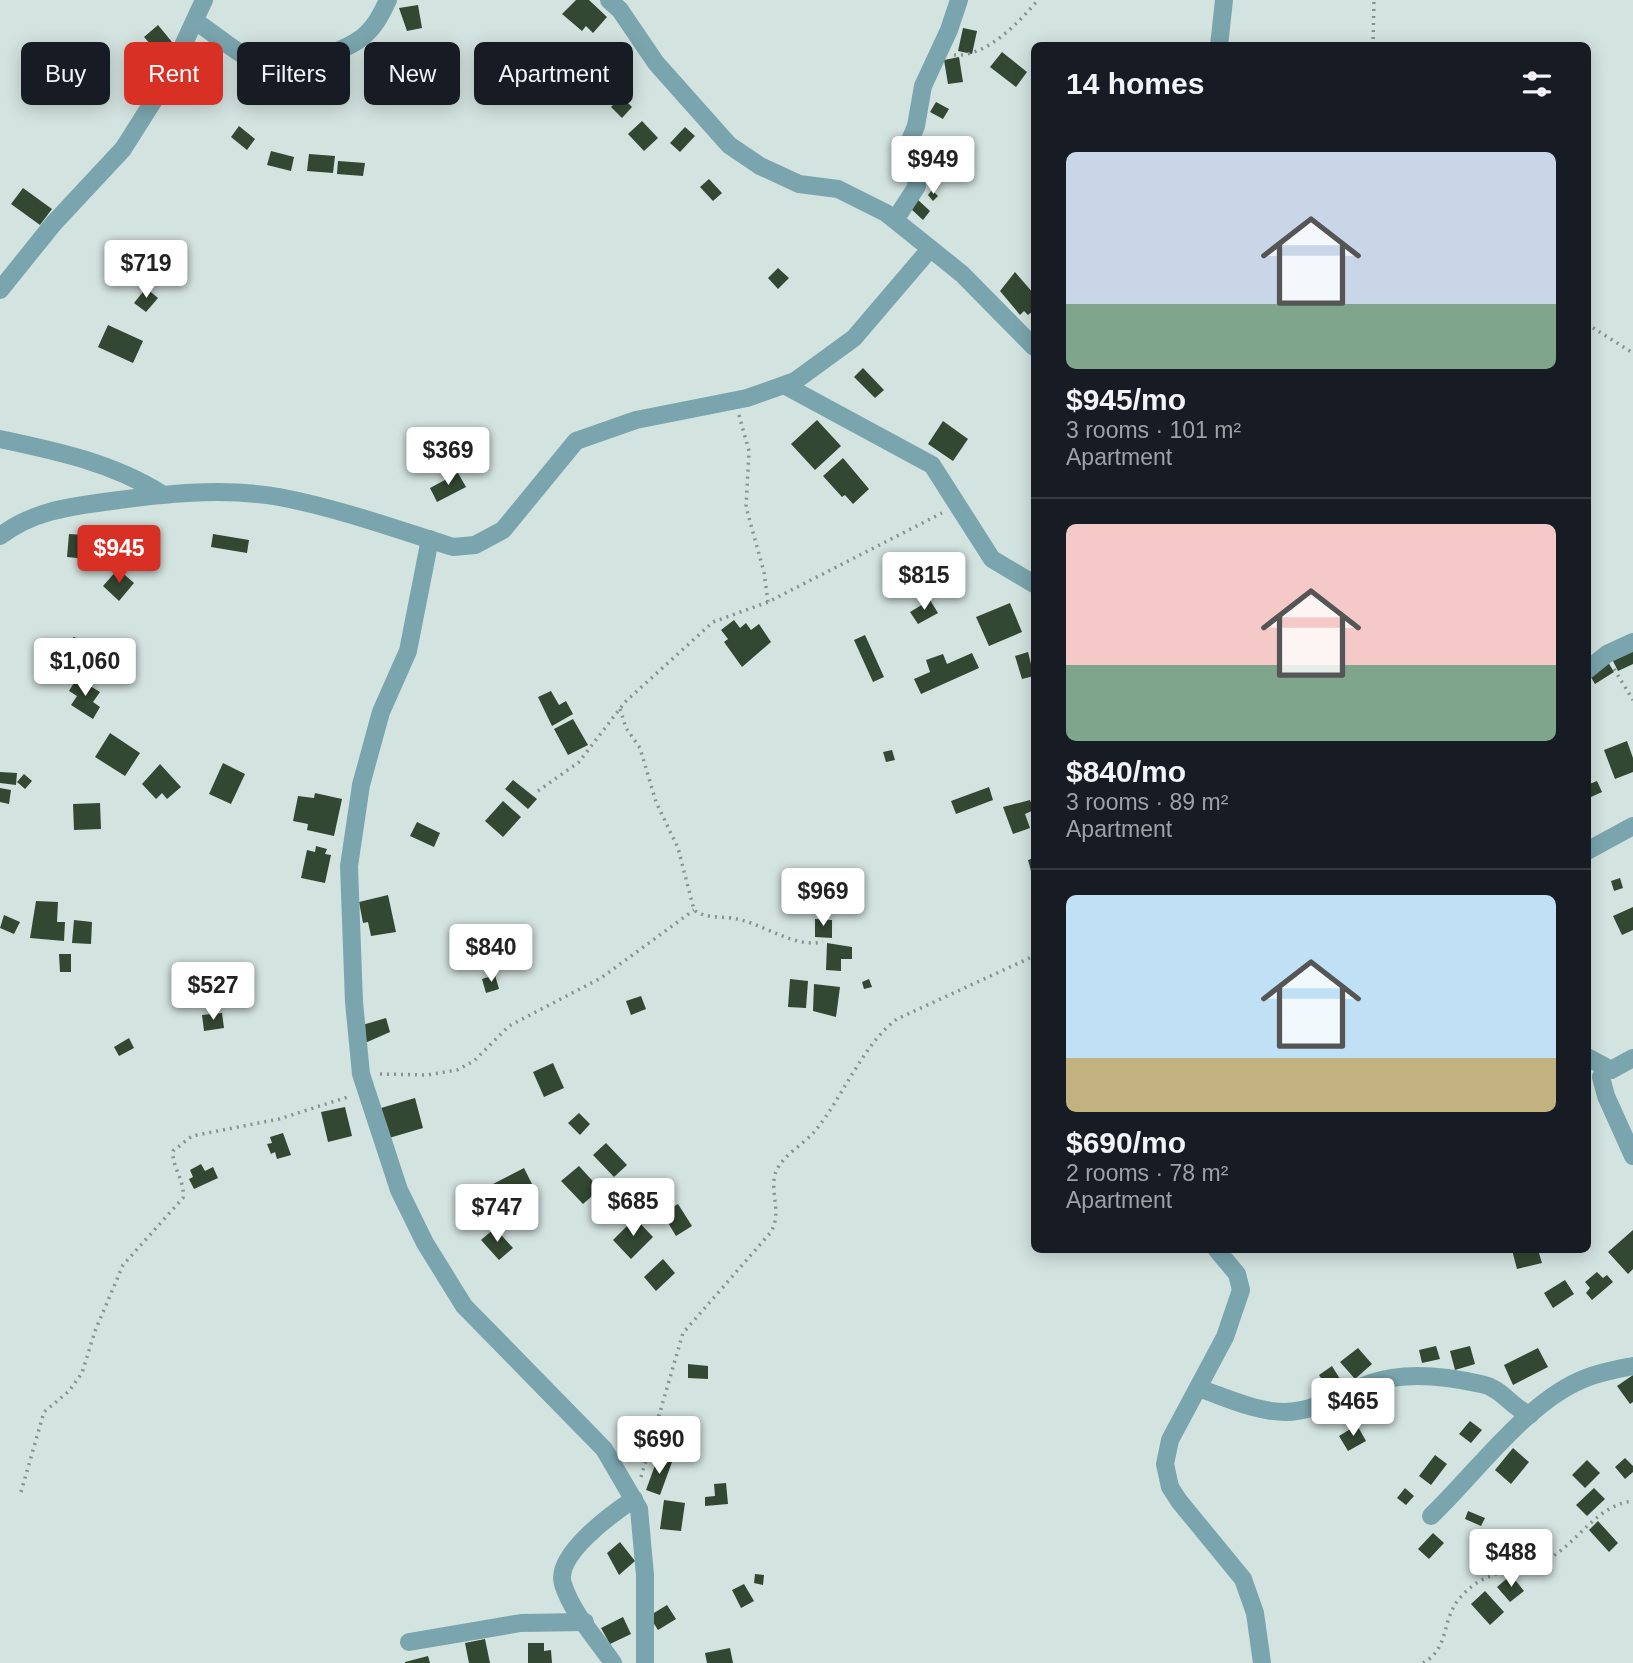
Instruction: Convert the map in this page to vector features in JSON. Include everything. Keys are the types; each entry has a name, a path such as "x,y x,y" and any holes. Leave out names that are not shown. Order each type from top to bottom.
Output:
{"street":[{"path":"0,290 54,223 123,149 168,78 204,0"},
{"path":"195,21 252,58 269,66 285,65 315,58 359,40 380,18 388,0"},
{"path":"610,0 620,9 656,63 729,145 799,184 838,189 857,196 895,220 962,274 1031,344"},
{"path":"895,220 917,186 908,145 915,126 923,86 959,0"},
{"path":"1219,42 1224,0"},
{"path":"0,536 42,512 162,494 277,497 323,507 453,547 475,545 503,530 540,488 562,454 576,441 594,432 636,420 734,400 786,386 854,338 930,249"},
{"path":"786,386 932,465 992,559 1031,582"},
{"path":"0,439 131,474 162,494"},
{"path":"430,539 408,651 381,712 361,785 349,866 354,1002 364,1083 399,1189 425,1243 464,1306 604,1449 639,1509 645,1575 645,1663"},
{"path":"1591,667 1607,654 1633,642"},
{"path":"1591,849 1633,825"},
{"path":"1633,1058 1600,1078 1633,1156"},
{"path":"1220,1253 1237,1274 1241,1290 1225,1337 1170,1440 1165,1464 1170,1487 1242,1579 1255,1613 1262,1663"},
{"path":"1431,1516 1530,1415 1585,1378 1633,1366"},
{"path":"1198,1388 1258,1408 1286,1412 1309,1408 1373,1382 1408,1376 1437,1377 1496,1388 1530,1415"},
{"path":"613,1663 562,1582 563,1570 573,1552 606,1518 634,1499"},
{"path":"409,1642 521,1623 585,1622"}],"path":[{"path":"938,54 975,53 1013,27 1038,0"},
{"path":"1372,42 1374,0"},
{"path":"1591,327 1633,353"},
{"path":"734,400 749,451 746,507 764,572 768,602"},
{"path":"538,791 579,762 620,709 682,648 713,622 768,602 956,505"},
{"path":"1607,654 1633,699"},
{"path":"620,709 626,728 640,748 656,802 678,848 694,910 701,915 740,920 804,943 823,942"},
{"path":"21,1492 44,1412 69,1391 82,1373 95,1331 123,1265 183,1198 182,1177 173,1160 173,1151 181,1142 217,1129 279,1119 364,1083 457,1070 474,1061 509,1026 601,978 694,910"},
{"path":"634,1499 663,1411 675,1353 683,1333 771,1232 778,1215 775,1173 783,1161 817,1128 863,1062 878,1033 897,1019 1031,957"},
{"path":"1423,1663 1441,1648 1454,1608 1478,1582 1489,1574 1552,1557 1589,1524 1618,1503 1633,1501"}],"building":[{"path":"576,0 589,0 607,17 593,33 586,26 582,31 562,14"},
{"path":"418,5 422,28 407,31 399,8"},
{"path":"158,25 172,42 148,42 144,37"},
{"path":"963,28 977,31 972,54 958,51"},
{"path":"1002,52 1027,72 1016,87 990,67"},
{"path":"959,57 963,82 948,84 944,60"},
{"path":"936,102 949,109 943,119 930,112"},
{"path":"630,105 632,107 622,118 611,107"},
{"path":"642,121 658,138 644,151 628,134"},
{"path":"239,126 255,139 247,150 231,137"},
{"path":"685,127 695,136 680,152 670,143"},
{"path":"271,151 294,157 291,171 267,165"},
{"path":"309,154 335,156 333,173 307,171"},
{"path":"338,161 365,163 363,176 337,174"},
{"path":"709,179 722,193 713,201 700,187"},
{"path":"23,188 52,209 40,225 11,204"},
{"path":"932,190 938,196 933,201 928,195"},
{"path":"917,199 930,211 923,220 910,208"},
{"path":"778,268 789,278 778,289 768,278"},
{"path":"1015,272 1031,291 1031,312 1028,315 1024,311 1020,315 1000,291"},
{"path":"146,288 158,298 146,312 134,303"},
{"path":"108,325 143,341 133,363 98,347"},
{"path":"863,368 884,390 875,398 854,377"},
{"path":"817,420 841,446 815,470 791,444"},
{"path":"943,421 968,439 953,461 928,444"},
{"path":"843,458 869,489 853,504 845,495 842,497 823,476"},
{"path":"458,473 466,487 437,502 430,488"},
{"path":"69,534 99,536 97,560 67,557"},
{"path":"213,534 249,540 247,553 211,547"},
{"path":"117,539 148,540 148,560 116,558"},
{"path":"118,569 134,583 119,601 103,586"},
{"path":"928,574 929,589 901,593 899,577"},
{"path":"930,600 938,613 918,624 910,612"},
{"path":"1010,603 1022,632 989,646 976,617"},
{"path":"734,620 740,628 746,623 751,630 759,624 771,642 742,667 724,642 728,639 721,630"},
{"path":"865,635 884,677 873,682 854,640"},
{"path":"73,637 86,640 82,665 69,662"},
{"path":"102,639 131,655 118,678 89,662"},
{"path":"1633,647 1633,664 1618,671 1611,657"},
{"path":"1028,652 1031,677 1022,679 1015,656"},
{"path":"972,653 979,668 921,694 914,679 930,672 926,660 943,654 947,664"},
{"path":"1608,662 1614,672 1595,684 1591,673"},
{"path":"77,678 100,692 93,702 100,707 93,719 71,705 77,696 69,691"},
{"path":"551,691 559,705 566,701 573,714 552,726 538,697"},
{"path":"573,719 588,745 568,755 554,729"},
{"path":"110,733 140,753 125,776 95,757"},
{"path":"1627,741 1633,758 1633,772 1615,779 1604,750"},
{"path":"892,750 895,760 886,762 883,752"},
{"path":"223,763 245,774 231,804 209,794"},
{"path":"160,764 181,787 167,799 162,793 156,799 142,784"},
{"path":"0,772 17,773 16,785 0,783"},
{"path":"24,774 32,781 25,789 17,782"},
{"path":"513,780 537,799 528,809 505,789"},
{"path":"1597,781 1602,792 1591,797 1591,783"},
{"path":"989,787 993,800 956,814 951,801"},
{"path":"0,788 11,790 9,804 0,802"},
{"path":"315,793 342,799 334,836 307,830 308,824 293,821 298,796 314,798"},
{"path":"1030,800 1031,811 1025,814 1030,828 1013,834 1003,807"},
{"path":"503,801 521,817 503,837 485,821"},
{"path":"100,803 101,829 74,830 73,804"},
{"path":"417,822 440,833 434,847 410,836"},
{"path":"316,846 327,849 325,854 331,855 325,883 301,878 307,850 315,852"},
{"path":"1620,878 1623,888 1614,891 1611,881"},
{"path":"388,895 396,932 371,936 368,922 363,923 359,902"},
{"path":"36,901 58,902 57,922 65,922 64,941 30,938"},
{"path":"1633,907 1633,930 1622,935 1613,916"},
{"path":"4,915 20,922 14,934 0,928"},
{"path":"815,919 832,920 832,938 815,937"},
{"path":"74,920 92,922 91,944 72,943"},
{"path":"827,943 852,947 852,959 841,959 841,971 826,970"},
{"path":"59,954 71,954 71,972 60,972"},
{"path":"232,972 238,997 225,1000 221,987 216,988 215,979"},
{"path":"495,975 499,989 486,993 482,979"},
{"path":"790,979 808,981 806,1008 788,1007"},
{"path":"869,979 872,987 864,989 862,982"},
{"path":"814,984 840,987 836,1017 813,1011"},
{"path":"641,996 646,1009 631,1015 626,1001"},
{"path":"222,1013 224,1028 204,1031 202,1015"},
{"path":"386,1018 390,1032 365,1043 359,1026"},
{"path":"129,1038 134,1048 119,1056 114,1047"},
{"path":"553,1063 564,1088 544,1097 533,1072"},
{"path":"415,1098 423,1128 389,1138 381,1108"},
{"path":"345,1107 352,1136 328,1142 321,1112"},
{"path":"579,1113 590,1124 580,1135 568,1123"},
{"path":"283,1133 291,1155 277,1159 275,1152 271,1154 267,1144 272,1143 270,1137"},
{"path":"606,1143 627,1165 614,1177 593,1155"},
{"path":"201,1164 205,1171 213,1167 218,1178 194,1189 189,1179 193,1177 190,1170"},
{"path":"579,1166 600,1189 583,1204 561,1181"},
{"path":"524,1168 538,1196 507,1211 493,1184"},
{"path":"631,1191 639,1204 629,1211 621,1197"},
{"path":"678,1204 692,1226 676,1236 662,1213"},
{"path":"635,1218 653,1237 631,1259 613,1240"},
{"path":"495,1228 513,1248 499,1260 481,1240"},
{"path":"1633,1230 1633,1269 1628,1274 1608,1252"},
{"path":"1513,1253 1539,1253 1542,1263 1517,1269"},
{"path":"663,1259 675,1273 656,1291 644,1277"},
{"path":"1597,1272 1603,1278 1607,1275 1613,1282 1592,1300 1586,1293 1590,1288 1585,1282"},
{"path":"1565,1280 1574,1294 1553,1308 1544,1293"},
{"path":"1436,1346 1440,1359 1422,1363 1419,1350"},
{"path":"1470,1346 1475,1364 1455,1370 1450,1351"},
{"path":"1358,1348 1372,1364 1355,1379 1340,1362"},
{"path":"1538,1348 1548,1367 1513,1385 1504,1365"},
{"path":"688,1364 708,1366 708,1379 688,1378"},
{"path":"1332,1366 1340,1379 1327,1387 1319,1375"},
{"path":"1633,1375 1633,1402 1630,1404 1617,1386"},
{"path":"1470,1421 1482,1430 1471,1443 1459,1434"},
{"path":"1357,1425 1366,1441 1348,1451 1339,1436"},
{"path":"1513,1448 1529,1462 1511,1484 1495,1470"},
{"path":"1435,1455 1447,1464 1431,1485 1419,1476"},
{"path":"658,1457 672,1462 660,1495 646,1490"},
{"path":"1625,1458 1633,1466 1633,1472 1625,1479 1615,1467"},
{"path":"1587,1460 1600,1473 1585,1488 1572,1475"},
{"path":"726,1483 728,1504 705,1506 705,1497 715,1496 714,1484"},
{"path":"1405,1488 1414,1496 1406,1505 1397,1498"},
{"path":"1594,1488 1605,1499 1587,1516 1576,1505"},
{"path":"664,1500 685,1503 681,1531 660,1529"},
{"path":"1468,1511 1485,1518 1481,1526 1465,1519"},
{"path":"1598,1521 1618,1543 1609,1552 1589,1530"},
{"path":"1433,1533 1444,1543 1429,1559 1418,1549"},
{"path":"620,1542 635,1561 619,1575 607,1553"},
{"path":"755,1574 764,1575 763,1585 754,1583"},
{"path":"1511,1575 1524,1591 1510,1602 1497,1587"},
{"path":"744,1584 754,1601 741,1608 732,1590"},
{"path":"1485,1591 1504,1612 1490,1625 1471,1604"},
{"path":"667,1605 676,1619 658,1630 649,1616"},
{"path":"623,1617 631,1634 610,1644 601,1628"},
{"path":"485,1639 490,1663 469,1663 465,1643"},
{"path":"528,1643 544,1643 544,1651 551,1650 552,1663 528,1663"},
{"path":"730,1648 733,1663 707,1663 705,1653"},
{"path":"428,1656 430,1663 405,1663 405,1662"}]}
